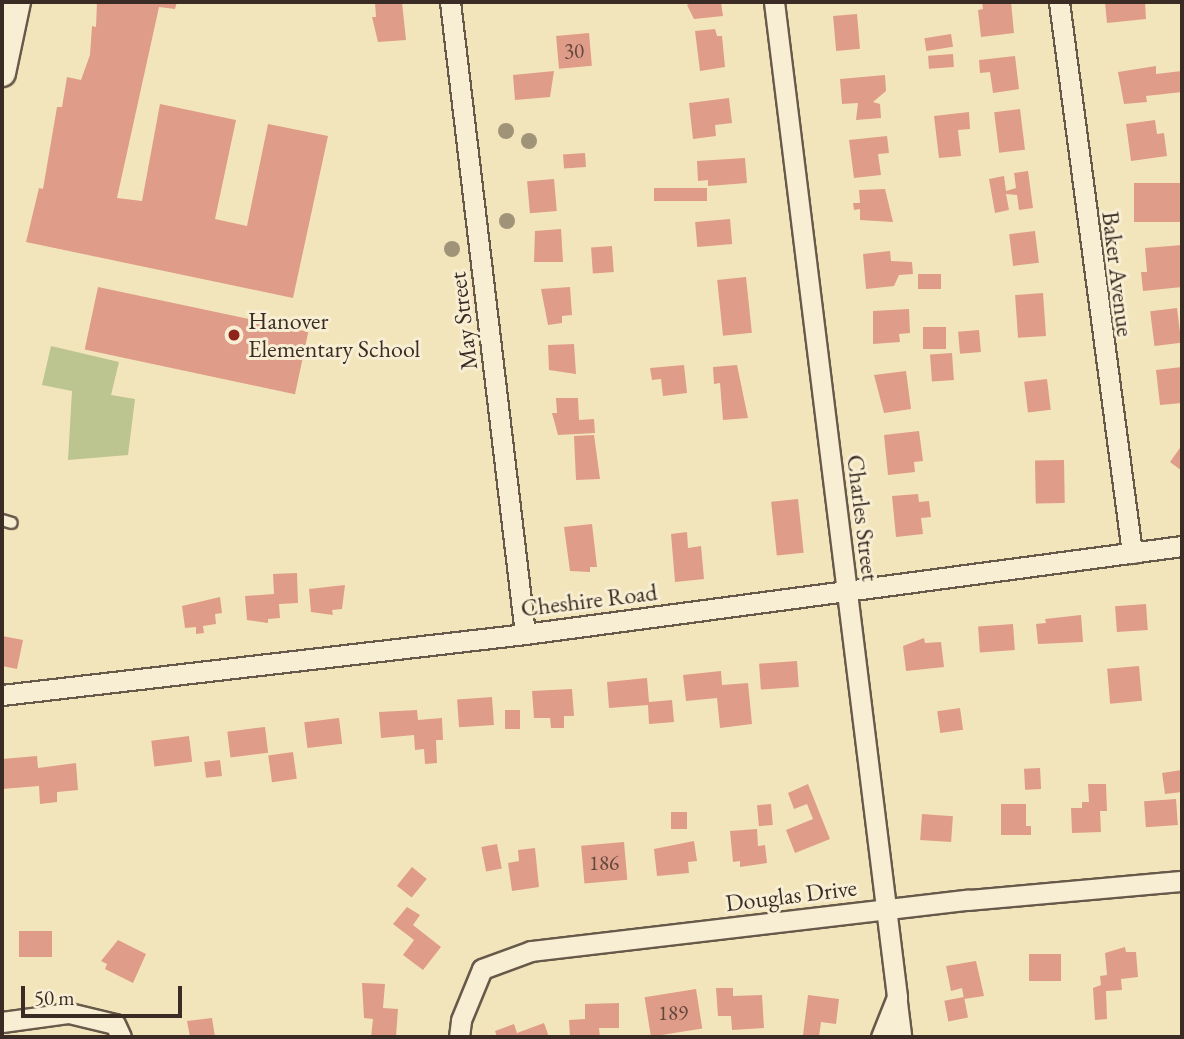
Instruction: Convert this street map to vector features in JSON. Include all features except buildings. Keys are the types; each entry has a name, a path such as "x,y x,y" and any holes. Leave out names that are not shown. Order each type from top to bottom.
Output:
{"main road":[{"path":"2,73 17,2"}],"street":[{"name":"May Street","path":"450,2 525,634"},
{"name":"Charles Street","path":"774,2 897,997 881,1037"},
{"name":"Baker Avenue","path":"1059,2 1132,553"},
{"name":"Cheshire Road","path":"2,695 525,634 1182,546"},
{"name":"Douglas Drive","path":"459,1037 461,1020 482,969 531,951 887,909 1182,881"},
{"path":"897,997 901,1037"},
{"path":"2,1022 69,1013 115,1024 121,1037"}],"green space":[{"path":"51,346 119,362 111,395 135,399 128,455 68,460 72,391 42,385"}],"place":[{"name":"Hanover Elementary School","path":"234,335"}]}
